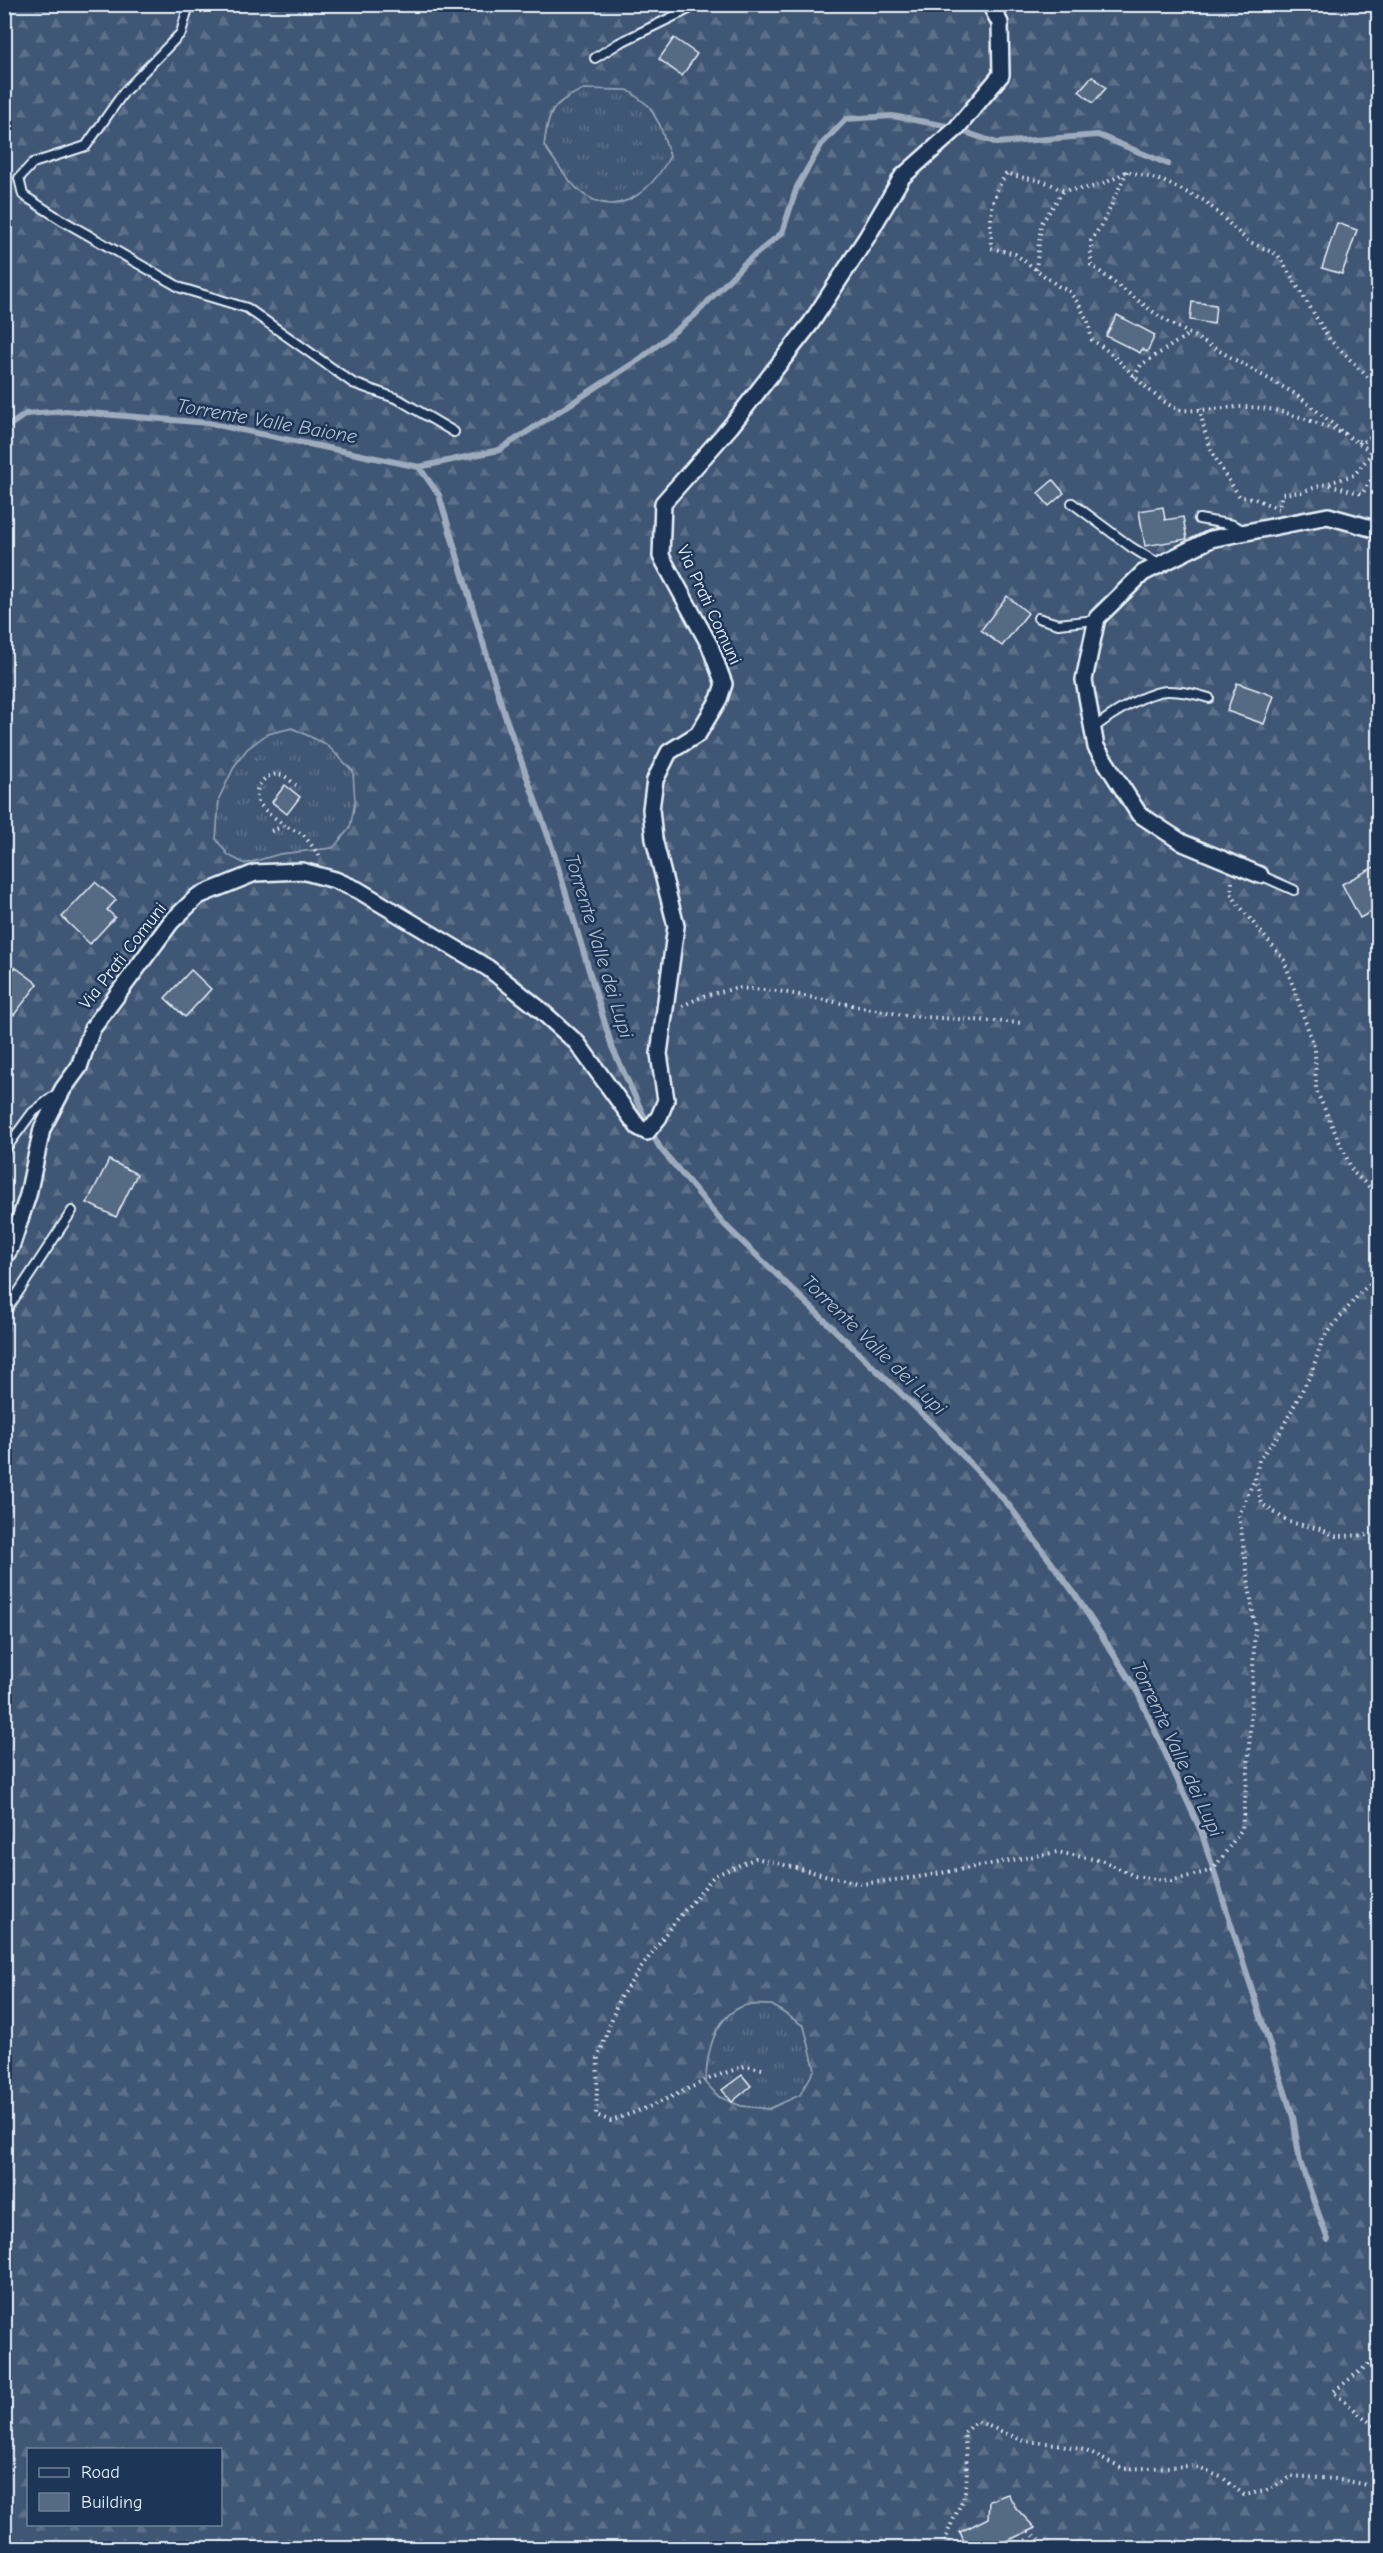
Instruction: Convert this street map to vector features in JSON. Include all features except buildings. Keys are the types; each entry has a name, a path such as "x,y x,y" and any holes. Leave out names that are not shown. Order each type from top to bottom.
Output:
{"street":[{"name":"Via Prati Comuni","path":"4,1258 11,1247 28,1195 42,1129 63,1089 79,1067 92,1029 171,922 198,896 255,873 302,871 335,880 358,890 488,968 577,1043 643,1131 647,1132 654,1126 666,1100 659,1054 676,926 654,839 651,809 655,780 669,752 698,734 719,699 724,684 710,646 661,556 663,502 731,426 811,323 867,237 902,177 956,129 1001,75 1000,22 990,4"},
{"path":"1260,875 1183,843 1139,814 1096,747 1092,729 1084,680 1096,620 1143,573 1211,539 1328,516 1378,530"}],"lane":[{"path":"189,4 181,33 124,92 86,146 33,163 19,178 23,195 60,219 181,288 247,308 353,383 398,399 454,432"},
{"path":"595,58 619,43 699,4"},
{"path":"1072,503 1123,542 1160,564"},
{"path":"1199,519 1233,525 1246,532"},
{"path":"1038,618 1058,624 1096,620"},
{"path":"1092,729 1109,716 1165,691 1192,693 1209,698"},
{"path":"1260,875 1294,890"},
{"path":"4,1151 32,1113 63,1089"},
{"path":"4,1314 72,1211"}],"path":[{"path":"1127,171 1106,217 1091,241 1091,265 1160,317 1297,395 1354,441 1378,456"},
{"path":"1345,434 1291,413 1240,407 1179,410 1146,390 1106,349 1092,340 1088,322 1068,290 1036,271 1015,254 991,248 991,204 998,186 1008,173 1021,179 1050,182 1064,190 1086,190 1108,183 1127,171 1163,181 1205,201 1248,242 1278,255 1330,339 1378,387"},
{"path":"1036,271 1041,224 1064,190"},
{"path":"1134,377 1142,365 1189,334"},
{"path":"1200,408 1204,436 1220,469 1240,497 1253,498 1279,509 1281,494 1301,492 1353,475 1372,453"},
{"path":"1354,441 1363,442 1378,433"},
{"path":"1323,485 1334,485 1362,494 1378,469"},
{"path":"296,785 285,776 268,777 258,785 256,796 261,806 285,826 303,834 335,880"},
{"path":"272,831 285,826"},
{"path":"1231,884 1231,892 1238,903 1284,960 1315,1049 1316,1090 1353,1172 1378,1195"},
{"path":"664,1008 687,1005 704,996 736,988 778,991 908,1016 1023,1023"},
{"path":"762,2069 745,2066 711,2078 654,2105 611,2121 596,2115 598,2058 619,1999 669,1929 714,1876 756,1858 861,1884 942,1873 1057,1852 1103,1862 1135,1876 1171,1881 1213,1870 1242,1829 1248,1770 1255,1627 1239,1515 1255,1478 1259,1460 1279,1434 1311,1374 1323,1338 1360,1293 1378,1276"},
{"path":"1255,1478 1263,1504 1289,1522 1320,1529 1335,1536 1378,1535"},
{"path":"1378,1638 1372,1666 1378,1685"},
{"path":"1378,2357 1333,2392 1378,2429"},
{"path":"945,2548 945,2536 953,2524 965,2493 964,2433 977,2421 1024,2441 1057,2444 1084,2450 1123,2469 1193,2466 1223,2478 1244,2495 1266,2491 1292,2476 1335,2479 1374,2486 1378,2482"},
{"path":"1029,2531 1047,2548"},
{"path":"1009,2548 1027,2540 1036,2548"}],"green space":[{"path":"5,5 1378,5 1378,2548 778,2548 770,2545 764,2548 5,2548","holes":["584,89 628,90 649,106 660,125 670,156 655,179 636,196 624,202 612,204 599,202 580,192 544,146 547,124 553,110 564,99","292,728 326,744 353,771 355,802 350,828 333,848 280,854 245,864 228,855 216,839 219,798 235,765 247,749 267,734","772,2005 804,2026 815,2069 800,2095 769,2109 741,2106 719,2097 706,2083 710,2049 718,2028 725,2019 743,2006"]},
{"path":"584,89 628,90 649,106 660,125 670,156 646,188 624,202 612,204 599,202 580,192 544,146 547,125 558,104"},
{"path":"292,728 326,744 353,771 356,803 350,828 334,848 280,854 245,864 228,855 216,839 219,798 235,765 247,749 267,734"},
{"path":"772,2005 804,2026 815,2069 800,2095 769,2109 741,2106 719,2097 706,2083 710,2049 718,2028 725,2019 743,2006"}],"waterway":[{"name":"Torrente Valle Baione","path":"4,429 26,414 66,411 208,423 419,467 499,450 640,359 694,316 745,263 782,233 797,187 821,145 846,119 892,116 947,126 997,143 1098,135 1168,164"},
{"name":"Torrente Valle dei Lupi","path":"419,467 439,495 504,713 552,847 612,1047 650,1129 660,1148 726,1226 935,1426 1008,1504 1074,1593 1136,1689 1201,1831 1293,2117 1300,2162 1328,2240"}]}
